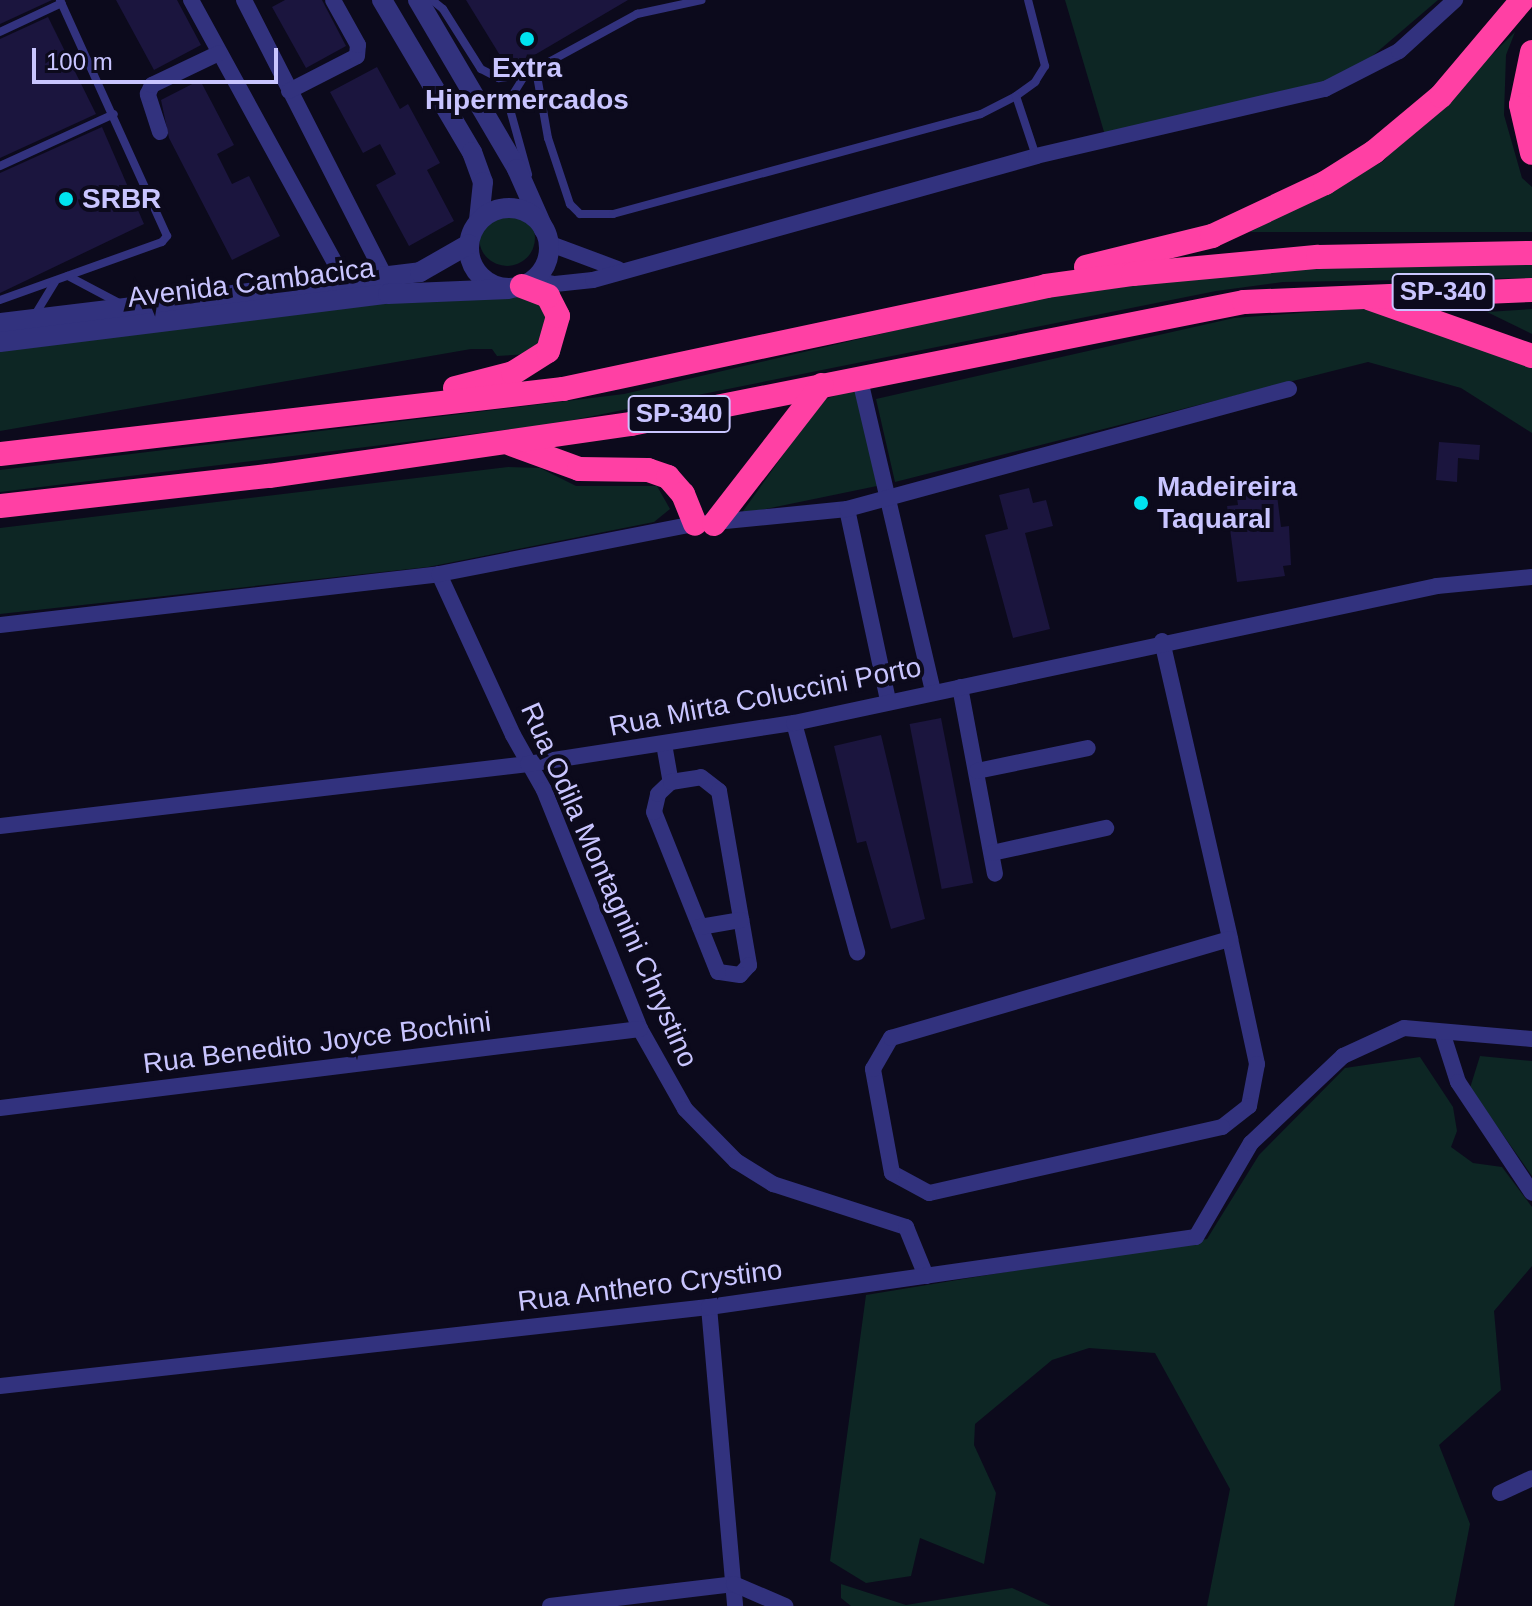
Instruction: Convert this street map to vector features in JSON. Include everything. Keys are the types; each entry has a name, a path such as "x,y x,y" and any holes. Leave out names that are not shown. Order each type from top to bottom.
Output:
{"highway":[{"path":"942,308 1212,236 1283,206 1374,152 1413,121 1477,58 1522,0"},
{"path":"1532,52 1521,105 1532,153"},
{"name":"SP-340","path":"0,454 563,389 1046,286 1193,267 1318,257 1532,253"},
{"path":"149,437 471,386 513,373 548,351 558,316 548,296 522,285"},
{"name":"SP-340","path":"0,506 509,444 860,380 1179,311 1354,294 1532,290"},
{"path":"1354,294 1532,356"},
{"path":"509,444 579,469 648,470 668,477 705,524 822,385"}],"street":[{"path":"191,0 345,281"},
{"path":"244,0 385,277"},
{"path":"289,91 357,56 358,45 333,0"},
{"path":"382,0 472,152 483,182 479,221 469,244 475,269 483,279 522,285 581,282 618,269 1036,156 1325,89 1399,51 1455,0"},
{"path":"418,0 534,200 546,236 548,257 522,285"},
{"path":"160,132 148,94 152,85 219,53"},
{"path":"479,221 501,209 514,209 546,236 618,269"},
{"name":"Avenida Cambacica","path":"0,323 420,272 469,244"},
{"name":"Avenida Cambacica","path":"0,342 388,294 522,285"},
{"path":"860,380 933,692"},
{"path":"0,625 439,574 705,524 847,509 890,500 1289,389"},
{"path":"847,509 888,701"},
{"name":"Rua Odila Montagnini Chrystino","path":"439,574 593,903 640,1029 685,1109 736,1161 773,1184 897,1221 914,1239 926,1276"},
{"name":"Rua Mirta Coluccini Porto","path":"0,826 528,764 794,723 1162,641 1437,586 1532,577"},
{"path":"1162,641 1230,939 1257,1064 1249,1106 1222,1127 929,1193 892,1173 873,1069 891,1038 1230,939"},
{"path":"960,687 995,874"},
{"path":"794,723 857,952"},
{"path":"664,744 671,782"},
{"path":"977,771 1088,748"},
{"path":"701,777 719,791 741,920 749,965 740,975 718,972 654,812 658,794 671,782 701,777"},
{"path":"992,853 1106,828"},
{"path":"700,927 741,920"},
{"name":"Rua Anthero Crystino","path":"0,1386 709,1307 1196,1237 1251,1143 1343,1056 1404,1028 1442,1032"},
{"name":"Rua Benedito Joyce Bochini","path":"0,1108 640,1029"},
{"path":"1532,1039 1442,1032 1458,1082 1532,1193"},
{"path":"709,1307 735,1606"},
{"path":"1500,1493 1532,1478"},
{"path":"550,1606 734,1584 785,1606"}],"lane":[{"path":"432,0 443,9 481,69 499,78 525,75 536,70 610,25 702,0"},
{"path":"536,70 548,138 570,204 595,217 981,114 1035,82 1045,66 1028,0"},
{"path":"0,32 61,2 167,236 162,242 0,300"},
{"path":"525,75 508,102 534,200"},
{"path":"1016,96 1036,156"},
{"path":"0,166 114,114"},
{"path":"68,276 127,308"},
{"path":"31,320 56,281"}],"green space":[{"path":"1065,0 1438,0 1342,82 1107,142"},
{"path":"1515,32 1506,55 1504,115 1522,178 1532,187 1532,232 1250,232 1382,162"},
{"path":"507,210 527,218 535,238 527,258 507,266 487,258 479,238 487,218"},
{"path":"1532,261 1532,278 1283,282 1216,291 553,424 0,492 0,470 624,394 1030,299 1256,270"},
{"path":"537,292 552,324 531,354 497,356 492,349 471,349 0,431 0,351 390,302"},
{"path":"1366,308 1532,367 1532,433 1461,388 1368,362 895,482 876,399 1234,318"},
{"path":"1532,309 1532,334 1487,312"},
{"path":"856,389 877,486 741,514 822,400"},
{"path":"508,467 540,468 576,486 657,486 670,509 654,522 428,567 0,614 0,528"},
{"path":"1480,1056 1532,1061 1532,1176 1470,1088"},
{"path":"1420,1057 1453,1107 1457,1131 1451,1147 1473,1163 1502,1167 1532,1207 1532,1266 1494,1311 1501,1390 1439,1445 1470,1524 1454,1606 1207,1606 1230,1489 1155,1353 1089,1348 1052,1360 975,1424 974,1445 996,1493 984,1564 920,1538 911,1576 866,1583 830,1561 866,1295 1207,1239 1259,1155 1345,1068"},
{"path":"841,1584 906,1605 1012,1588 1051,1606 851,1606 841,1598"}],"building":[{"path":"0,0 52,0 0,24"},
{"path":"116,0 177,0 201,45 154,70"},
{"path":"285,0 322,0 346,46 306,68 272,7"},
{"name":"Extra Hipermercados","path":"466,0 628,0 509,70"},
{"path":"48,17 96,114 0,158 0,39"},
{"path":"377,67 400,109 408,104 440,163 427,170 454,221 409,246 376,185 396,174 380,144 363,153 330,92"},
{"path":"200,80 234,145 217,154 232,184 249,176 280,236 232,260 169,138 161,100"},
{"name":"SRBR","path":"102,127 144,224 0,293 0,173"},
{"path":"1439,442 1480,445 1479,460 1458,458 1457,482 1436,480"},
{"path":"1276,487 1281,527 1289,526 1291,565 1283,566 1285,576 1237,582 1227,506 1238,505 1236,492"},
{"path":"1029,488 1033,503 1046,500 1053,526 1025,533 1050,629 1013,638 985,535 1008,529 999,495"},
{"path":"941,718 973,883 942,889 910,724"},
{"path":"881,735 925,919 891,929 866,841 857,843 834,746"}],"place":[{"name":"Extra Hipermercados","path":"527,39"},
{"name":"SRBR","path":"66,199"},
{"name":"Madeireira Taquaral","path":"1141,503"}]}
